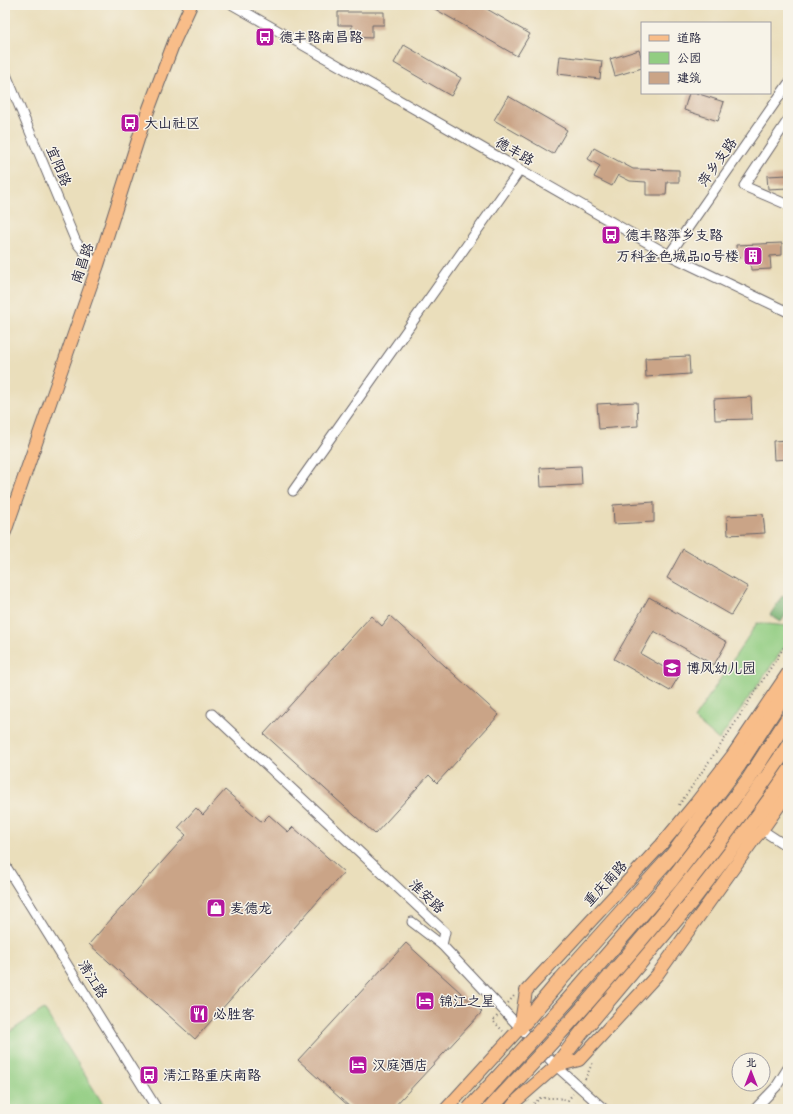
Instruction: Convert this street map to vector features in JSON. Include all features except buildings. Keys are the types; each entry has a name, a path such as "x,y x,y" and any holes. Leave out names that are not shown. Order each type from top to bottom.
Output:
{"highway":[{"path":"520,1028 562,978 672,854 739,765 788,689"},
{"path":"469,1109 568,1000 670,882 748,780 788,718"},
{"path":"490,1109 580,1012 680,893 760,789 788,746"},
{"path":"556,1066 582,1032 691,902 770,800 788,772"}],"main road":[{"name":"南昌路","path":"5,532 98,265 142,127 174,42 191,5"},
{"name":"重庆南路","path":"520,1028 526,991 661,845 695,804 732,756 788,673"},
{"path":"510,1109 516,1101 556,1066 580,1060 657,975 788,793"},
{"path":"446,1109 520,1028"}],"street":[{"name":"德丰路","path":"233,5 669,255 788,312"},
{"name":"宜阳路","path":"5,72 76,242 98,265"},
{"name":"萍乡支路","path":"669,255 788,84"},
{"path":"788,120 744,186 788,205"},
{"path":"293,491 520,170"},
{"name":"淮安路","path":"212,714 445,932 442,945"},
{"path":"762,830 788,847"},
{"name":"清江路","path":"5,865 157,1109"},
{"path":"412,922 442,945 556,1066 604,1109"},
{"path":"755,1109 776,1087 788,1068"}],"green space":[{"path":"782,596 788,599 788,611 781,622 770,615"},
{"path":"757,623 788,626 788,642 719,740 694,719"},
{"path":"44,1009 106,1109 5,1109 5,1035"}],"place":[{"name":"德丰路南昌路","path":"265,37"},
{"name":"大山社区","path":"130,123"},
{"name":"德丰路萍乡支路","path":"611,235"},
{"name":"万科金色城品10号楼","path":"753,256"},
{"name":"博风幼儿园","path":"672,668"},
{"name":"麦德龙","path":"216,908"},
{"name":"锦江之星","path":"425,1001"},
{"name":"必胜客","path":"199,1014"},
{"name":"汉庭酒店","path":"358,1065"},
{"name":"清江路重庆南路","path":"149,1075"}]}
